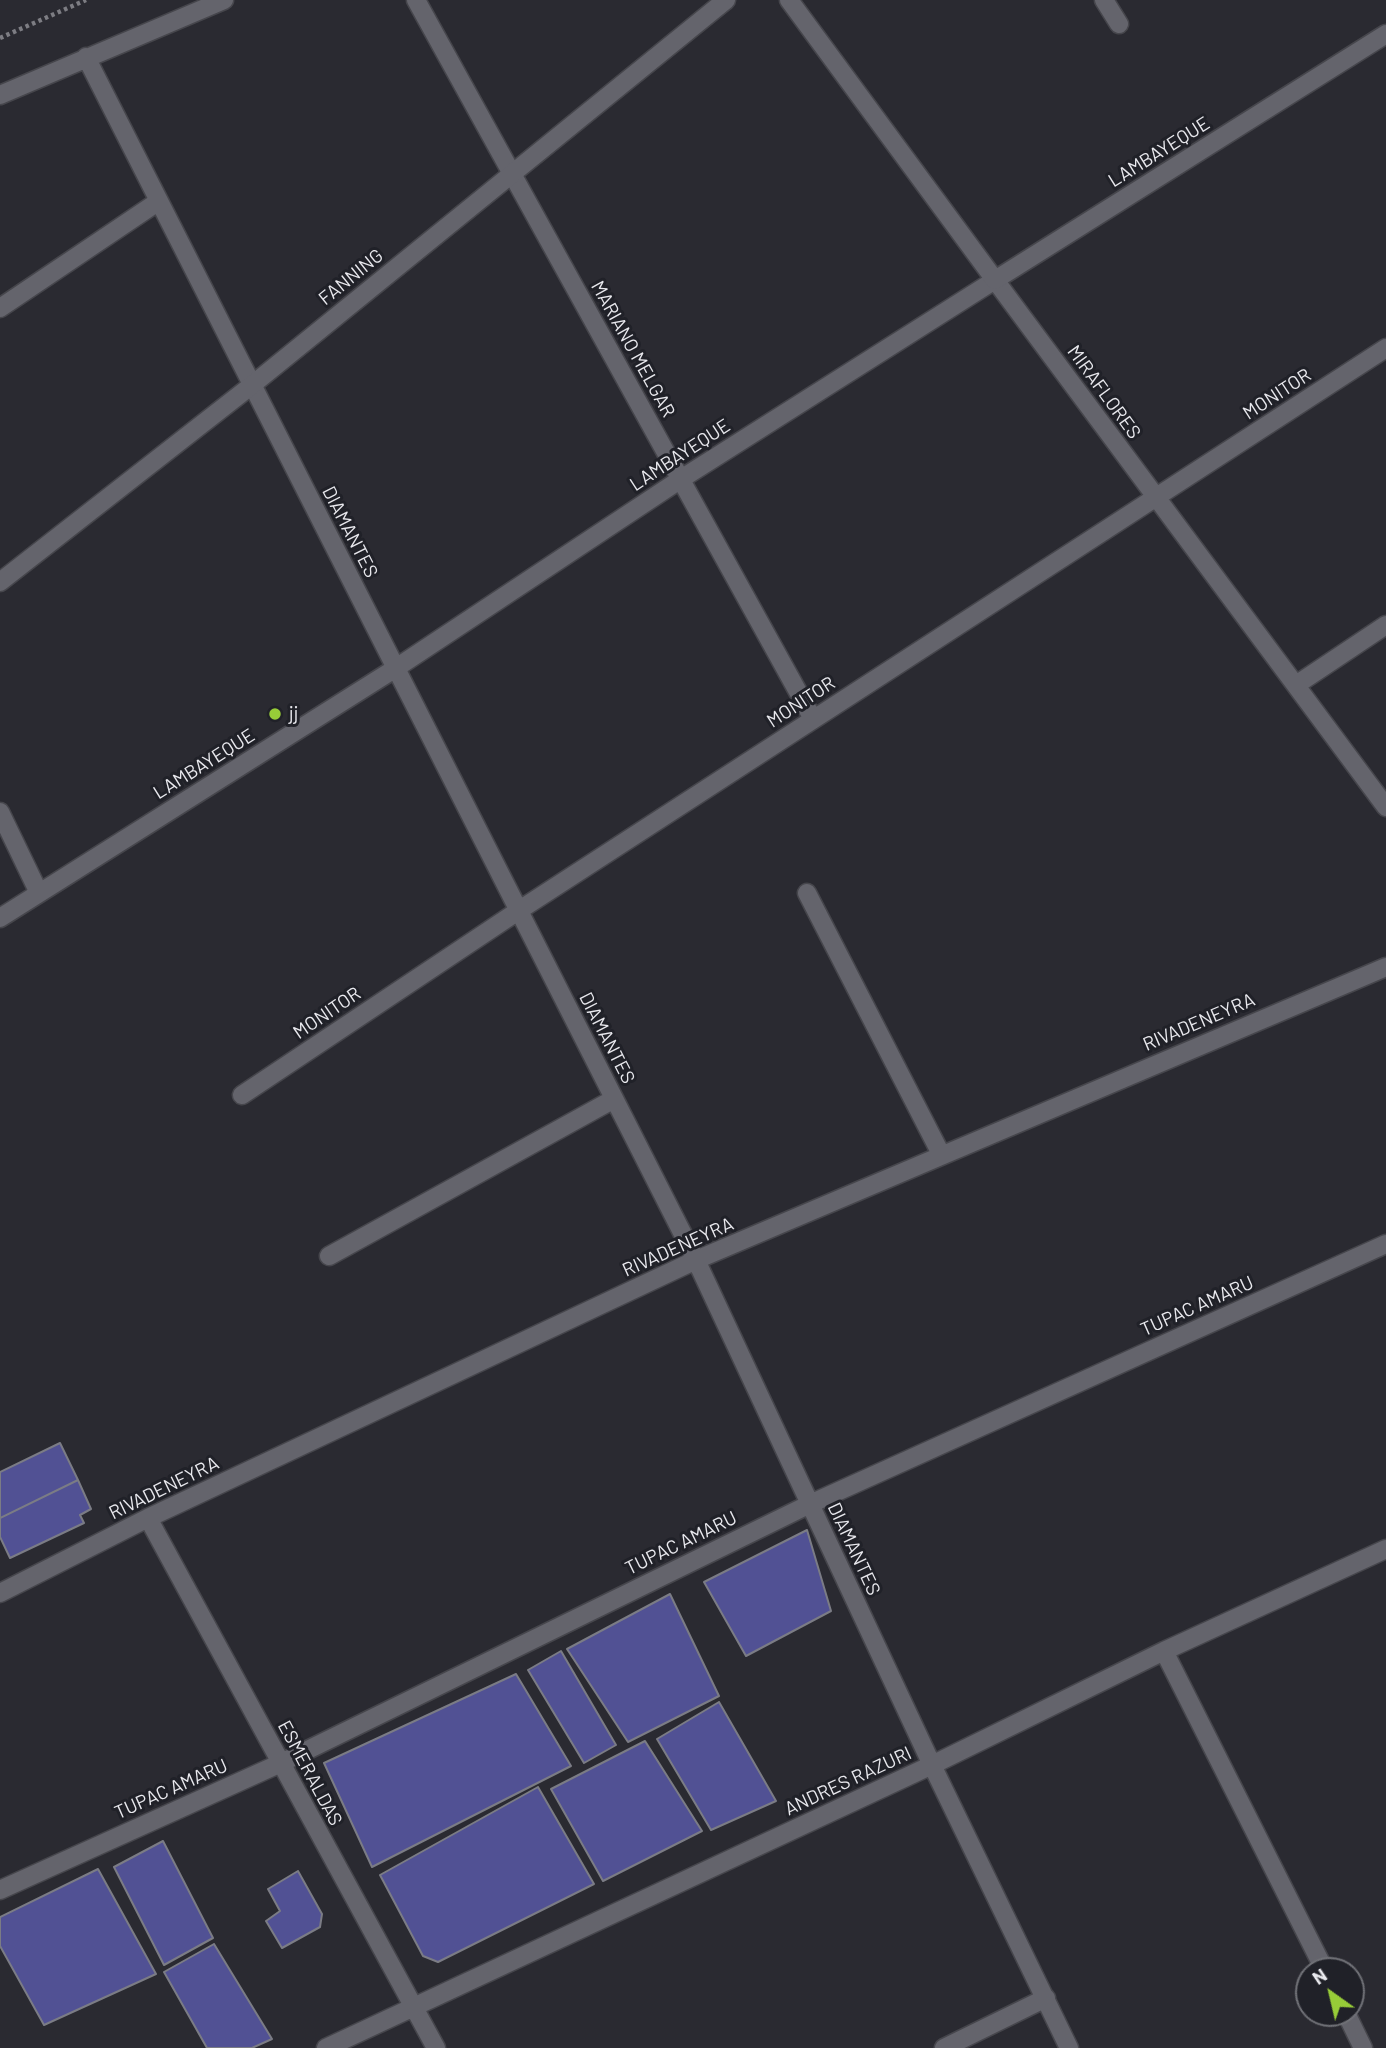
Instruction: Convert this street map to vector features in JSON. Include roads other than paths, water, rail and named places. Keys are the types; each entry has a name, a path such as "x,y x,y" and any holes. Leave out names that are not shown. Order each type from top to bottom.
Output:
{"street":[{"path":"0,95 224,0"},
{"name":"MARIANO MELGAR","path":"416,0 813,719"},
{"name":"FANNING","path":"0,582 252,385 726,0"},
{"name":"MIRAFLORES","path":"789,0 1386,807"},
{"path":"1104,0 1119,24"},
{"name":"LAMBAYEQUE","path":"0,918 396,668 681,479 1386,34"},
{"name":"DIAMANTES","path":"86,57 696,1260 932,1765 1069,2048"},
{"path":"0,308 159,201"},
{"name":"MONITOR","path":"242,1095 813,719 1386,348"},
{"path":"1296,685 1386,625"},
{"path":"0,812 39,893"},
{"path":"807,893 941,1154"},
{"name":"RIVADENEYRA","path":"0,1593 148,1518 696,1260 1386,967"},
{"path":"329,1256 614,1099"},
{"name":"TUPAC AMARU","path":"0,1890 281,1763 810,1504 1386,1244"},
{"name":"ESMERALDAS","path":"148,1518 436,2048"},
{"name":"ANDRES RAZURI","path":"326,2048 932,1765 1164,1651 1386,1549"},
{"path":"1164,1651 1318,1957"},
{"path":"944,2048 1046,1998"},
{"path":"1353,2027 1363,2048"}],"place":[{"name":"jj","path":"275,714"}]}
